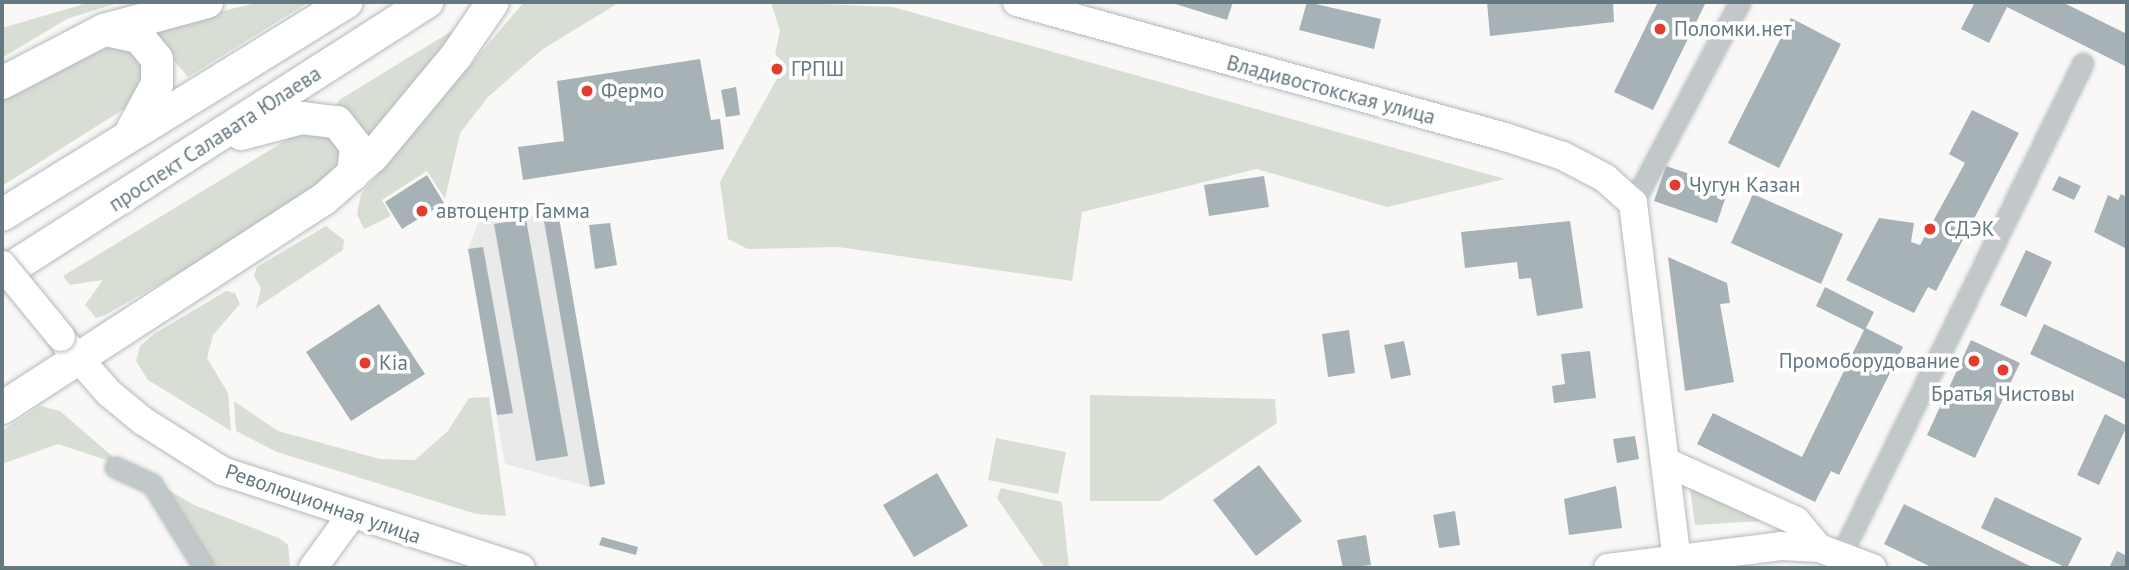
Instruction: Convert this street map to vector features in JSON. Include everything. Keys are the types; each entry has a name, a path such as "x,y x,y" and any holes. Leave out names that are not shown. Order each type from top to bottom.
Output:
{"main road":[{"path":"2,83 104,30 207,2"},
{"path":"2,215 132,131 347,2"},
{"name":"проспект Салавата Юлаева","path":"2,274 216,141 427,2"},
{"path":"2,408 69,347 142,320 353,175 456,56 493,2"},
{"path":"104,30 139,37 157,58 157,83 132,131"},
{"path":"216,141 302,118 329,120 349,133 356,146 353,175"}],"street":[{"name":"Владивостокская улица","path":"1017,2 1563,156 1605,178 1633,203"},
{"path":"1677,563 1633,203 1740,2"},
{"path":"1830,551 2083,64"},
{"name":"Революционная улица","path":"2,265 109,393 184,451 267,490 521,568"},
{"path":"1666,462 1796,521 1830,551"},
{"path":"115,467 152,484 204,568"},
{"path":"313,568 350,517"},
{"path":"1608,568 1677,563 1781,546 1830,551 1872,568"}],"shaded area":[{"path":"91,2 121,2 67,19 2,58 2,28"},
{"path":"260,2 309,2 188,77 147,29"},
{"path":"524,2 620,2 543,49 489,96 460,133 445,199 427,171 382,200 391,216 364,229 357,214 361,194"},
{"path":"771,2 893,7 1505,179 1387,207 1257,169 1082,212 1072,281 838,247 748,249 728,239 720,182 785,64 775,54 780,31"},
{"path":"460,26 365,155 337,106 339,100"},
{"path":"110,38 125,42 142,61 143,97 2,186 2,99"},
{"path":"301,131 335,136 345,159 325,190 96,318 85,305 103,280 70,285 63,276"},
{"path":"558,212 605,484 590,487 505,464 468,249 478,223"},
{"path":"326,226 344,240 343,250 256,308 261,288 254,276 257,267"},
{"path":"226,291 235,293 240,304 213,335 207,358 228,393 231,431 148,380 136,361 140,346 154,334"},
{"path":"1090,395 1275,399 1277,423 1160,501 1090,501"},
{"path":"489,397 506,516 476,514 277,452 236,431 234,401 278,431 380,459 415,460 447,432 469,398"},
{"path":"40,406 60,411 112,456 112,462 58,444 2,464 2,431"},
{"path":"996,438 1066,452 1058,494 988,480"},
{"path":"1688,473 1778,520 1695,525"},
{"path":"156,483 194,505 279,538 288,545 290,566 208,568"},
{"path":"1001,488 1062,502 1069,568 1045,568 997,498"}],"building":[{"path":"1169,2 1233,2 1227,20"},
{"path":"1307,2 1381,19 1374,49 1299,30"},
{"path":"1487,2 1613,2 1614,22 1490,36"},
{"path":"1658,2 1706,2 1653,110 1614,92"},
{"path":"1975,2 2062,2 2127,34 2127,67 2007,7 1989,43 1961,29"},
{"path":"1791,18 1841,44 1779,168 1728,143"},
{"path":"700,59 711,120 720,119 724,149 523,180 518,147 564,141 557,81"},
{"path":"736,87 740,115 726,117 721,90"},
{"path":"1972,110 2019,133 1936,291 1928,287 1914,313 1846,280 1879,218 1914,223 1911,242 1920,245 1965,163 1949,154"},
{"path":"1666,166 1729,187 1717,223 1654,201"},
{"path":"427,175 444,203 402,229 385,202"},
{"path":"1264,176 1269,207 1209,216 1204,185"},
{"path":"2059,176 2081,186 2074,200 2052,190"},
{"path":"1753,194 1843,234 1821,284 1731,243"},
{"path":"2121,194 2127,197 2127,249 2094,232 2108,195 2118,200"},
{"path":"558,212 605,484 590,487 543,215"},
{"path":"526,219 568,456 536,461 494,224"},
{"path":"1570,221 1583,308 1537,316 1531,278 1519,279 1517,262 1465,268 1461,232"},
{"path":"610,223 617,265 595,269 589,225"},
{"path":"483,247 513,413 497,415 468,249"},
{"path":"2026,250 2052,262 2026,317 2000,305"},
{"path":"1668,257 1727,283 1730,303 1720,304 1734,382 1685,391"},
{"path":"1825,287 1874,312 1866,328 1903,347 1839,475 1831,471 1815,502 1697,444 1713,413 1802,457 1864,330 1816,306"},
{"name":"Kia","path":"379,304 425,374 351,421 306,352"},
{"path":"2044,324 2127,363 2127,400 2030,354"},
{"path":"1349,330 1355,373 1328,377 1322,334"},
{"path":"1971,340 2020,363 1975,458 1927,435"},
{"path":"1404,341 1411,375 1391,379 1384,345"},
{"path":"1590,351 1596,398 1554,403 1552,386 1565,384 1561,354"},
{"path":"2105,414 2127,426 2099,485 2077,475"},
{"path":"1635,436 1639,459 1617,463 1613,439"},
{"path":"1259,465 1302,521 1256,556 1213,500"},
{"path":"937,473 968,526 914,557 883,505"},
{"path":"1616,486 1622,528 1569,535 1564,499"},
{"path":"1995,497 2082,538 2067,568 1981,528"},
{"path":"1904,504 2030,566 1933,568 1884,544"},
{"path":"1455,511 1460,545 1439,548 1433,515"},
{"path":"1366,535 1371,565 1343,568 1337,540"},
{"path":"602,537 638,547 636,555 599,545"},
{"path":"2117,551 2127,556 2127,568 2109,568"}],"place":[{"name":"Поломки.нет","path":"1660,29"},
{"name":"ГРПШ","path":"777,69"},
{"name":"Фермо","path":"587,91"},
{"name":"Чугун Казан","path":"1675,185"},
{"name":"автоцентр Гамма","path":"422,211"},
{"name":"СДЭК","path":"1930,229"},
{"name":"Промоборудование","path":"1974,361"},
{"name":"Kia","path":"365,363"},
{"name":"Братья Чистовы","path":"2003,370"}]}
